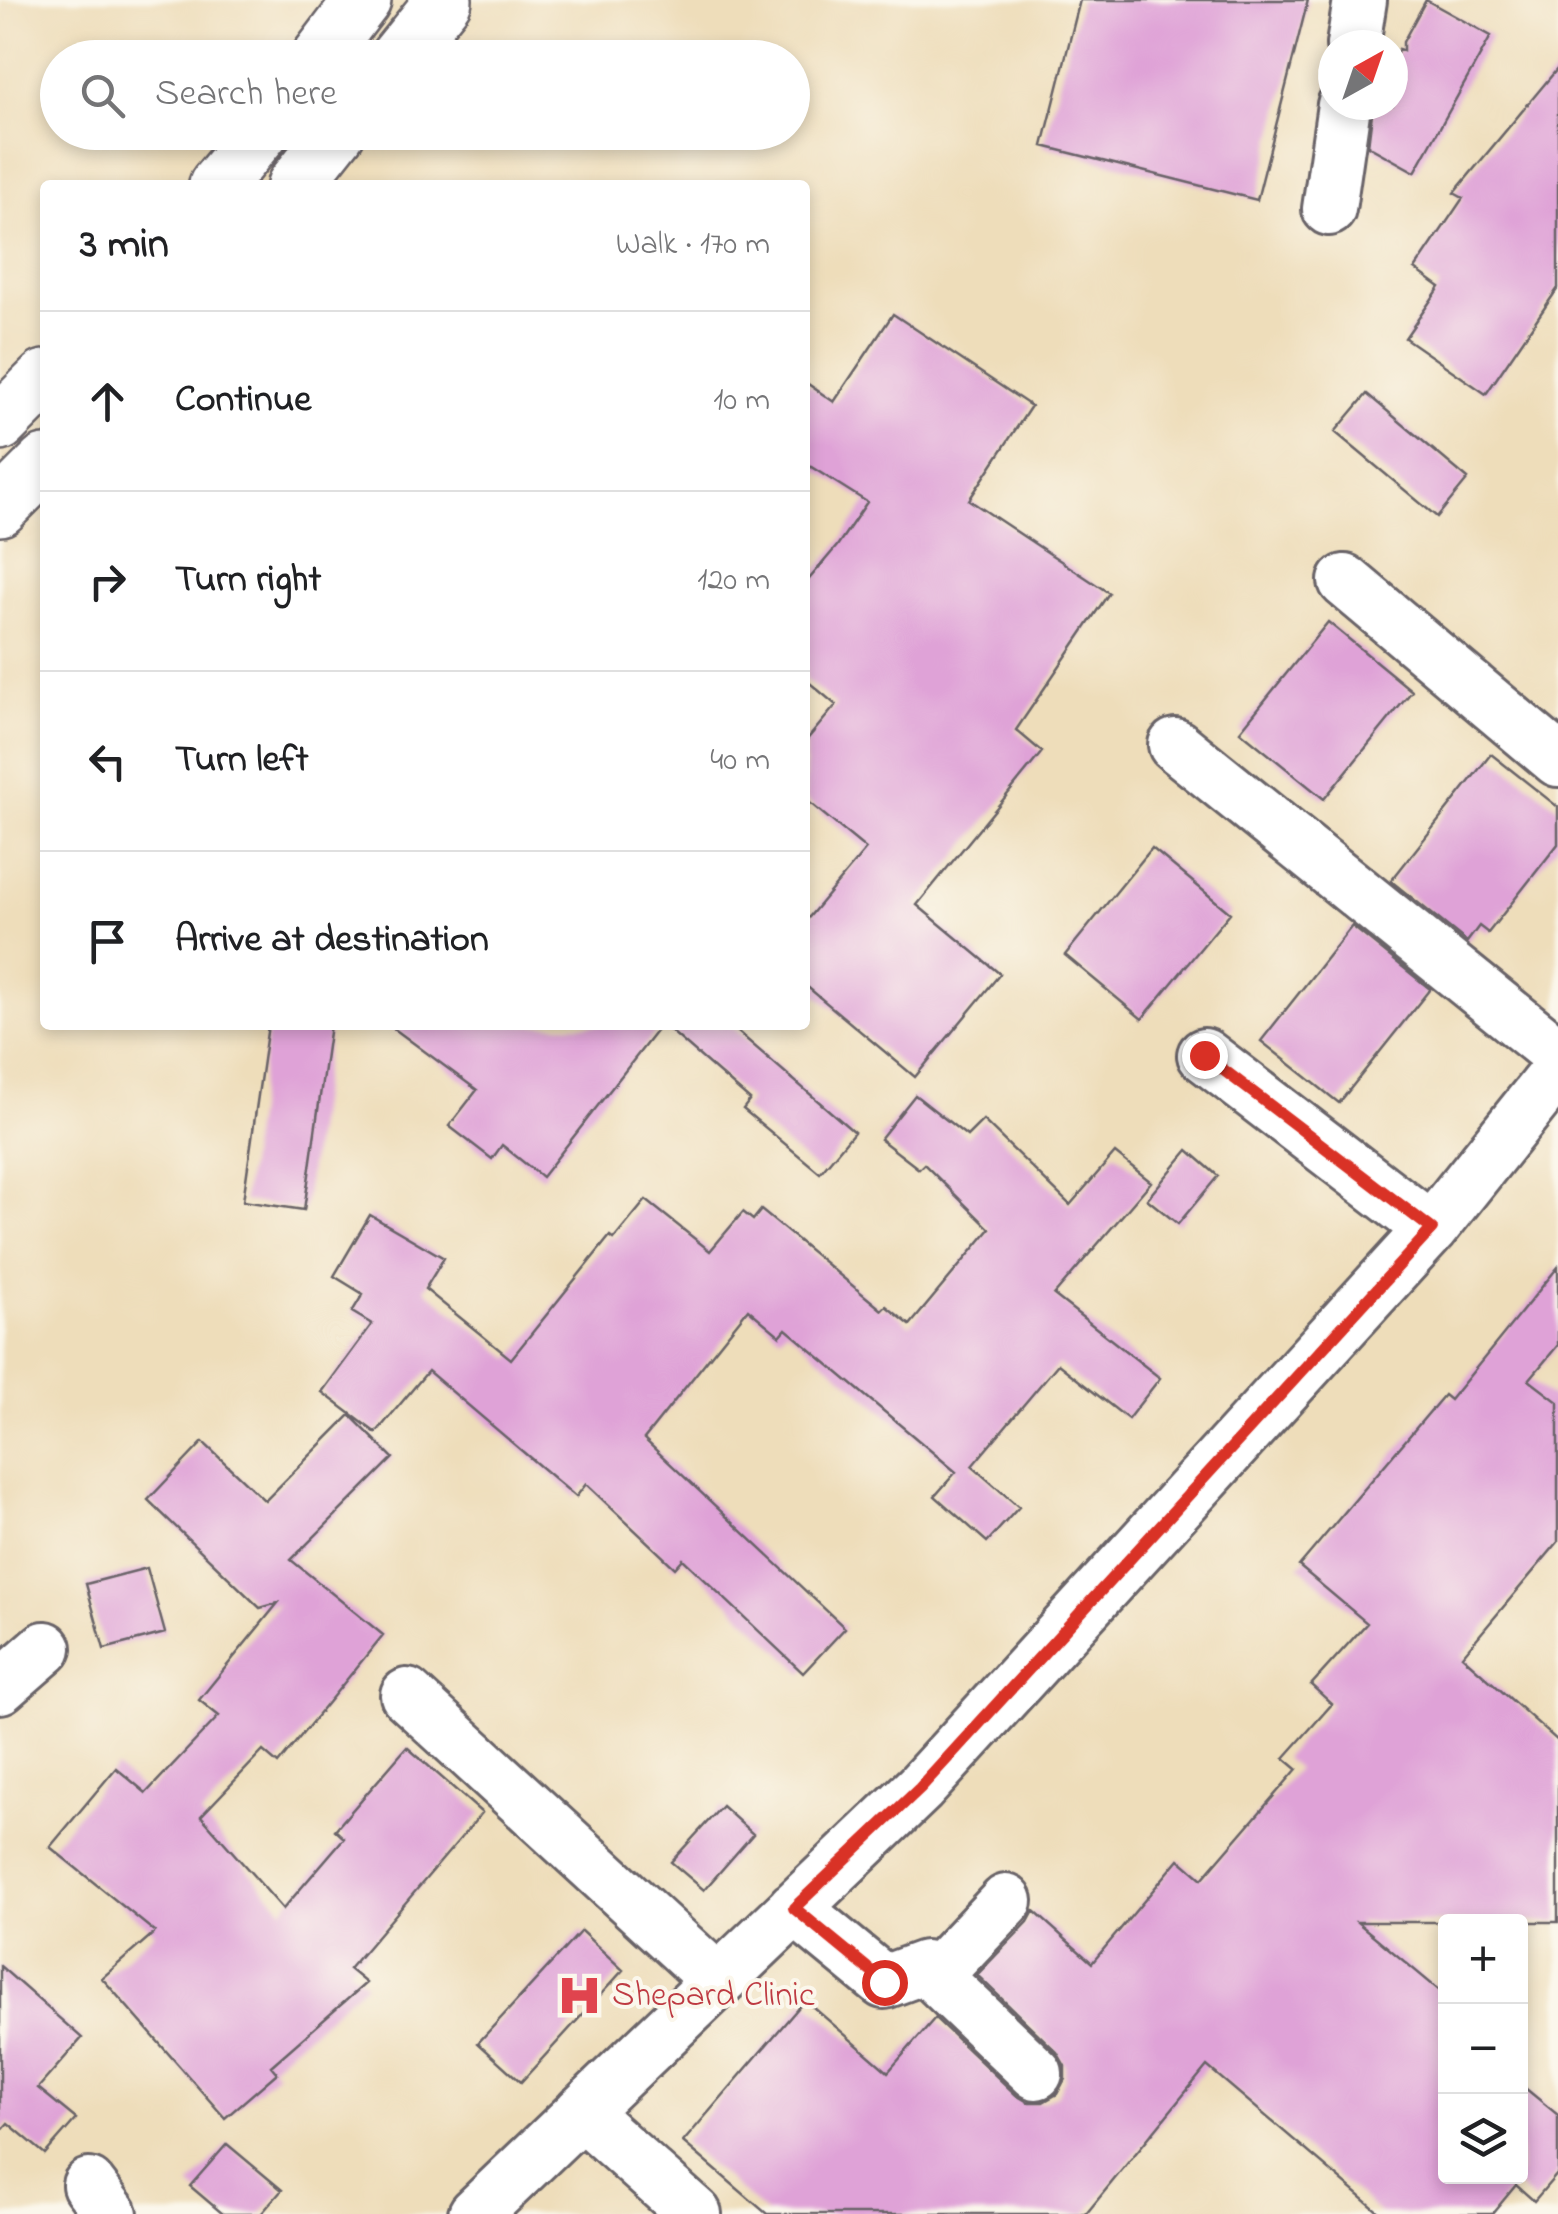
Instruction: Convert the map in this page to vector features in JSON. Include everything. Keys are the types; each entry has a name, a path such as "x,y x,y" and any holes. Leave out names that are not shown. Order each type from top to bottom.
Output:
{"main road":[{"path":"333,40 363,0"},
{"path":"412,40 444,0"},
{"path":"221,180 247,150"},
{"path":"299,180 323,150"},
{"path":"0,423 40,383"},
{"path":"0,508 40,468"}],"street":[{"path":"1355,30 1360,0"},
{"path":"1328,209 1342,120"},
{"path":"1345,581 1558,760"},
{"path":"1174,745 1558,1054"},
{"path":"1204,1055 1432,1229"},
{"path":"475,2214 920,1788 1432,1229 1558,1070"},
{"path":"0,1686 45,1648"},
{"path":"407,1695 718,1980"},
{"path":"935,1976 1006,1901"},
{"path":"794,1908 884,1982 925,1967 1036,2074"},
{"path":"581,2112 695,2214"}],"building":[{"path":"1080,0 1308,0 1257,200 1043,146"},
{"path":"1426,0 1491,36 1415,172 1368,146 1371,120 1408,120 1408,33"},
{"path":"1558,68 1558,288 1486,394 1405,338 1440,287 1415,269 1463,198 1454,193"},
{"path":"893,314 1031,406 969,500 1109,593 1016,730 1042,752 917,905 1000,974 915,1077 810,989 810,916 866,849 810,803 810,736 836,705 810,683 810,578 867,502 810,466 810,385 834,402"},
{"path":"1367,394 1468,479 1437,517 1335,432"},
{"path":"1328,622 1412,691 1324,799 1240,731"},
{"path":"1491,754 1558,807 1558,844 1488,933 1479,926 1467,942 1391,881"},
{"path":"1152,848 1230,913 1142,1019 1065,955"},
{"path":"1352,926 1430,989 1339,1103 1261,1041"},
{"path":"267,1030 329,1030 304,1210 243,1201"},
{"path":"396,1030 657,1030 542,1177 502,1145 492,1159 449,1126 477,1090"},
{"path":"670,1030 736,1030 854,1132 820,1173 743,1109 750,1100"},
{"path":"915,1095 967,1136 983,1120 1070,1205 1115,1153 1151,1182 1054,1295 1160,1378 1128,1419 1058,1364 972,1466 1019,1507 987,1542 935,1496 956,1472 786,1329 780,1336 748,1309 644,1439 845,1628 803,1673 683,1559 675,1568 586,1484 576,1497 428,1371 376,1433 322,1392 372,1324 352,1312 363,1294 334,1276 370,1215 444,1258 425,1289 511,1359 610,1236 614,1239 646,1200 710,1251 743,1212 753,1220 761,1210 882,1310 886,1306 910,1325 990,1229 924,1164 919,1169 880,1139"},
{"path":"1188,1150 1218,1176 1178,1224 1147,1199"},
{"path":"1558,1267 1558,1345 1529,1380 1558,1402 1558,1542 1462,1656 1558,1741 1558,1922 1528,1922 1528,1914 1438,1914 1438,1922 1357,1922 1438,1989 1438,2184 1528,2184 1528,2091 1558,2115 1558,2173 1534,2201 1516,2185 1492,2214 1381,2214 1207,2066 1086,2214 767,2214 683,2142 805,2000 888,2072 935,2018 1016,2095 1028,2102 1043,2102 1057,2094 1065,2079 1065,2066 1057,2052 977,1975 1034,1911 1092,1963 1179,1859 1202,1879 1297,1769 1284,1758 1332,1704 1311,1685 1367,1623 1299,1566 1444,1395 1450,1400"},
{"path":"350,1415 393,1458 291,1560 383,1635 278,1764 263,1751 201,1816 283,1909 344,1838 335,1830 407,1747 482,1813 349,1969 366,1983 271,2066 277,2073 225,2118 102,1978 155,1932 50,1847 116,1768 146,1793 219,1716 199,1700 278,1603 260,1608 148,1500 203,1442 265,1501"},
{"path":"147,1568 165,1633 104,1649 86,1584"},
{"path":"722,1806 753,1834 704,1890 671,1862"},
{"path":"581,1931 623,1970 521,2082 478,2043"},
{"path":"0,1966 82,2038 38,2088 76,2119 45,2154 8,2123 0,2132"},
{"path":"227,2144 282,2190 261,2214 223,2214 190,2186"}],"place":[{"name":"Shepard Clinic","path":"579,1996"}],"route":[{"path":"884,1982 794,1908 920,1788 1432,1229 1204,1055"}]}
